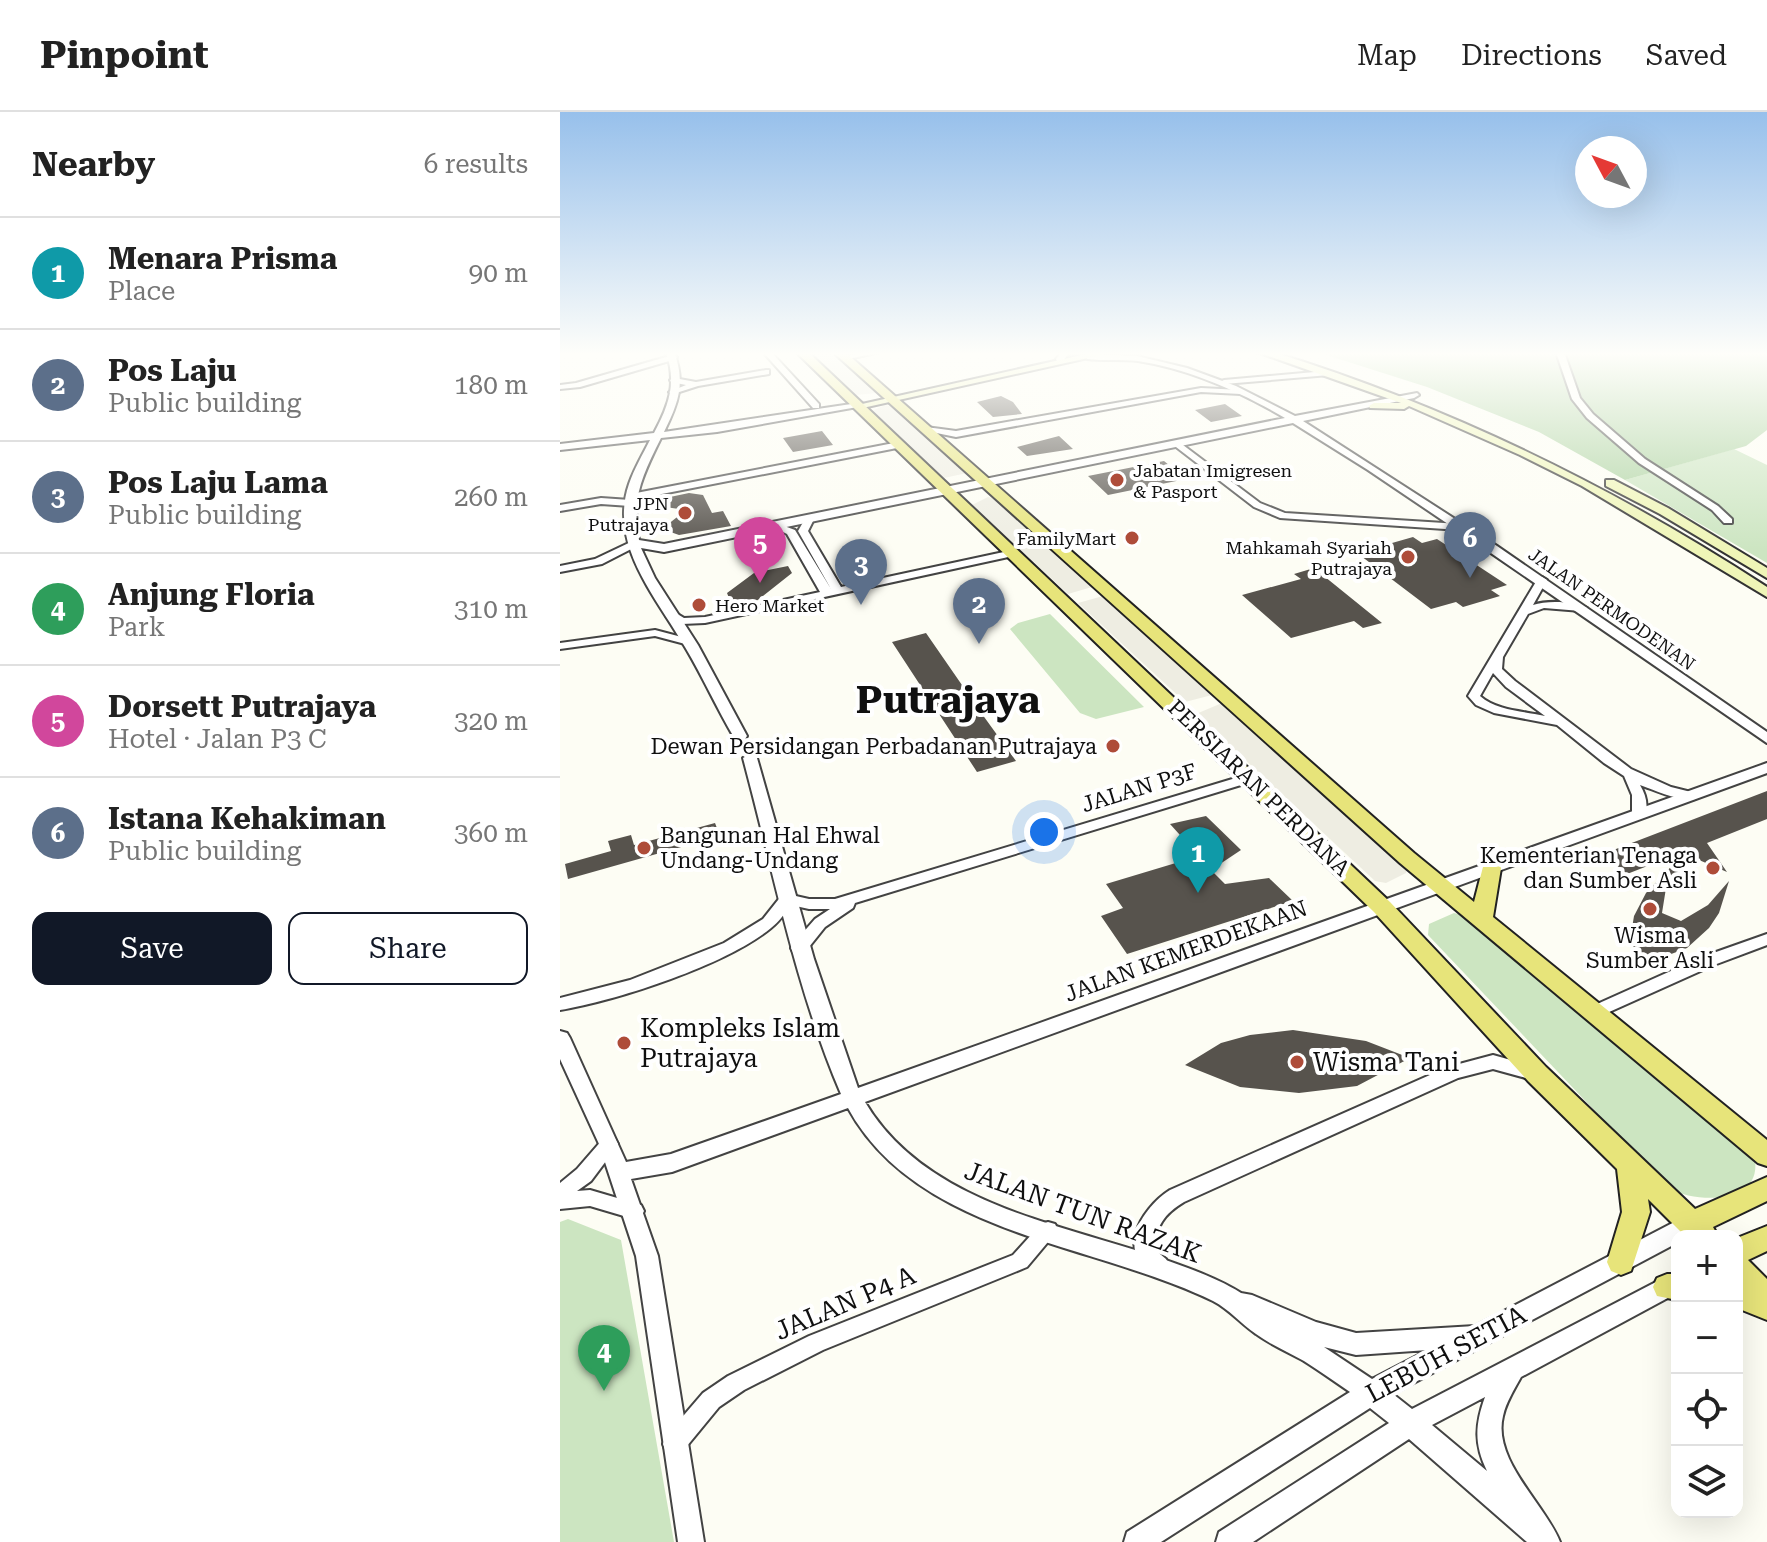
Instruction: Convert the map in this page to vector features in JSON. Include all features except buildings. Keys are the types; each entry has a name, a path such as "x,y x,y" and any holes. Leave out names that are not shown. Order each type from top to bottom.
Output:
{"main road":[{"name":"PERSIARAN PERDANA","path":"871,419 1382,907 1537,1074 1698,1230"},
{"name":"PERSIARAN PERDANA","path":"913,419 1439,885 1767,1155"},
{"path":"1454,419 1610,496 1691,542 1767,593"},
{"path":"1461,419 1585,470 1664,511 1767,574"},
{"path":"1481,921 1491,868"},
{"path":"1621,1262 1636,1212 1630,1164"},
{"name":"LEBUH SETIA","path":"1698,1230 1767,1188"},
{"path":"1743,1248 1767,1238"},
{"path":"1743,1274 1767,1298"},
{"path":"1743,1297 1767,1307"}],"street":[{"path":"664,419 630,500 640,564 688,640 740,736"},
{"path":"560,440 660,432 740,419"},
{"path":"560,447 753,419"},
{"path":"926,430 956,434 1041,419"},
{"name":"JALAN PERMODENAN","path":"1289,419 1542,580 1767,739"},
{"path":"560,569 598,562 635,543 664,548 1311,419"},
{"path":"1593,419 1642,461 1715,508 1728,521"},
{"path":"947,448 948,440 956,434"},
{"path":"560,508 630,500 666,488 899,445"},
{"path":"1179,445 1273,513 1295,518 1460,527"},
{"path":"636,481 666,488"},
{"path":"1413,525 1433,510"},
{"path":"809,519 803,531 832,591"},
{"path":"776,526 791,532 832,591"},
{"path":"640,564 664,548"},
{"path":"670,614 689,622 718,617 1013,553"},
{"path":"1542,580 1474,696 1480,703 1540,717 1564,727"},
{"path":"1522,612 1543,605 1581,608"},
{"path":"688,640 698,627 718,617"},
{"path":"560,646 655,633 688,640"},
{"path":"1497,657 1496,669 1518,691 1630,777 1690,796"},
{"path":"1477,689 1494,684 1518,691"},
{"path":"1505,710 1522,705 1518,691"},
{"name":"JALAN TUN RAZAK","path":"750,758 799,948 852,1096 870,1127 914,1172 967,1201 1224,1295 1268,1329 1325,1360 1411,1423 1548,1542"},
{"name":"JALAN KEMERDEKAAN","path":"619,1172 672,1163 1767,768"},
{"path":"1630,777 1639,795 1639,814"},
{"name":"JALAN P3F","path":"787,899 824,905 859,897 1249,778"},
{"name":"JALAN P3F","path":"799,948 820,923 859,897"},
{"path":"560,1004 608,996 738,941 766,925 787,899"},
{"path":"1592,1013 1708,961 1767,939"},
{"path":"560,1038 609,1144 647,1256 691,1542"},
{"path":"1169,1273 1144,1253 1148,1220 1168,1200 1454,1072 1493,1062 1537,1074"},
{"path":"560,1194 584,1175 609,1144"},
{"path":"560,1201 596,1198 634,1211"},
{"name":"JALAN P4 A","path":"674,1444 697,1415 736,1383 816,1343 1020,1261 1048,1230"},
{"name":"LEBUH SETIA","path":"1137,1542 1371,1393 1621,1262 1671,1241"},
{"name":"LEBUH SETIA","path":"1229,1542 1411,1423 1671,1287"},
{"path":"1224,1295 1314,1333 1356,1344 1478,1336"},
{"path":"1514,1367 1491,1407 1487,1436 1498,1465 1548,1542"}],"green space":[{"path":"1506,419 1767,419 1767,430 1746,446 1625,480 1539,432"},
{"path":"1734,449 1767,465 1767,563 1625,480"},
{"path":"1050,614 1144,707 1096,719 1080,713 1010,629 1018,623"},
{"path":"1454,913 1465,916 1755,1160 1754,1175 1748,1185 1738,1193 1711,1198 1669,1189 1428,935 1429,924"},
{"path":"568,1219 621,1240 674,1542 560,1542 560,1222"}],"shaded area":[{"path":"880,419 908,419 967,473 944,478"},
{"path":"988,497 996,499 1092,587 1068,594 972,505"},
{"path":"1103,596 1212,695 1185,702 1078,603"},
{"path":"1222,703 1407,868 1406,873 1386,883 1375,881 1196,714"}],"tunnel":[{"path":"740,736 750,758"}],"place":[{"name":"Jabatan Imigresen & Pasport","path":"1117,480"},
{"name":"JPN Putrajaya","path":"685,513"},
{"name":"FamilyMart","path":"1132,538"},
{"name":"Mahkamah Syariah Putrajaya","path":"1408,557"},
{"name":"Istana Kehakiman","path":"1470,578"},
{"name":"Dorsett Putrajaya","path":"760,583"},
{"name":"Hero Market","path":"699,605"},
{"name":"Pos Laju Lama","path":"861,605"},
{"name":"Pos Laju","path":"979,644"},
{"name":"Dewan Persidangan Perbadanan Putrajaya","path":"1113,746"},
{"name":"Bangunan Hal Ehwal Undang-Undang","path":"644,848"},
{"name":"Kementerian Tenaga dan Sumber Asli","path":"1713,868"},
{"name":"Menara Prisma","path":"1198,893"},
{"name":"Wisma Sumber Asli","path":"1650,909"},
{"name":"Kompleks Islam Putrajaya","path":"624,1043"},
{"name":"Wisma Tani","path":"1297,1062"},
{"name":"Anjung Floria","path":"604,1391"}],"district":[{"name":"Putrajaya","path":"948,700"}]}
